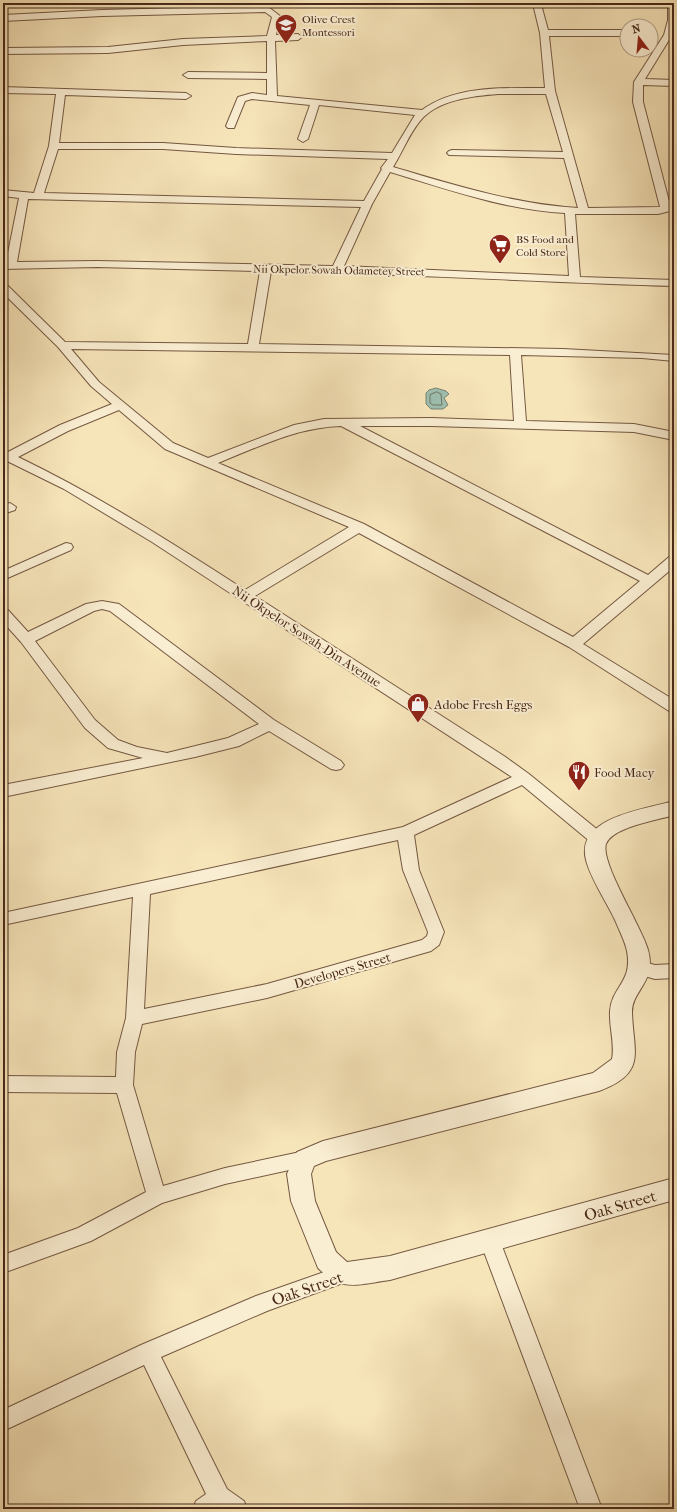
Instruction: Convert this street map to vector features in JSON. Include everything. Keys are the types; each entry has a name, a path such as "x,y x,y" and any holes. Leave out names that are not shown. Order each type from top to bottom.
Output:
{"street":[{"path":"81,14 82,3"},
{"path":"549,3 541,5 538,8 544,33 550,91 584,210"},
{"path":"386,168 496,199 531,207 570,210 658,211 666,209 638,102 639,82 668,35 672,20 672,3"},
{"path":"3,18 81,14 267,9 276,16 272,38 272,98"},
{"path":"544,33 619,33"},
{"path":"3,51 108,50 183,42 298,38"},
{"path":"188,75 272,76"},
{"path":"639,82 674,83"},
{"path":"3,90 186,96"},
{"path":"38,196 54,146 61,91"},
{"path":"337,269 367,204 386,168 395,156 416,119 423,113 447,101 470,95 497,91 550,91"},
{"path":"231,126 241,99 252,96 316,101 423,113"},
{"path":"303,139 316,101"},
{"path":"54,146 163,146 236,151 395,156"},
{"path":"452,152 569,155"},
{"path":"3,193 24,196 367,204"},
{"path":"7,266 24,196"},
{"path":"570,210 575,280"},
{"name":"Nii Okpelor Sowah Odametey Street","path":"7,266 97,264 383,270 575,280 674,283"},
{"path":"253,347 266,268"},
{"path":"3,287 62,345 95,384 169,446 206,463 359,526 574,644 674,707"},
{"path":"62,345 515,351 642,355 674,358"},
{"path":"515,351 520,424"},
{"path":"6,455 120,404"},
{"path":"206,463 298,428 324,423 341,422 431,422 634,428 674,436"},
{"path":"341,422 650,580"},
{"name":"Nii Okpelor Sowah-Din Avenue","path":"6,455 68,486 157,539 245,596 524,778 598,839"},
{"path":"245,596 359,526"},
{"path":"3,576 66,547"},
{"path":"574,644 674,560"},
{"path":"26,639 92,607 102,604 114,607 269,724 336,765"},
{"path":"4,616 26,639 90,724 113,744 136,752 172,757"},
{"path":"3,791 172,757 242,740 259,732 269,724"},
{"path":"3,919 406,832 524,778"},
{"path":"3,1264 84,1235 157,1196 226,1176 305,1160 323,1150 482,1112 598,1082 614,1072 623,1063 625,1048 622,1032 621,1010 625,997 639,975 640,968 638,951 633,936 596,861 595,849 598,839 617,824 674,808"},
{"name":"Developers Street","path":"135,1018 266,991 366,962 423,948 433,942 436,932 409,863 405,842 406,832"},
{"path":"142,889 135,1018 126,1052 124,1085 157,1196"},
{"path":"640,968 655,972 674,971"},
{"path":"3,1084 124,1085"},
{"path":"305,1160 299,1174 303,1201 327,1260 344,1274"},
{"name":"Oak Street","path":"3,1421 148,1352 263,1303 344,1274 390,1268 674,1189"},
{"path":"490,1241 591,1509"},
{"path":"148,1352 211,1503 236,1509"}],"water":[{"path":"436,388 446,391 449,394 444,398 448,405 443,409 431,409 426,404 426,393 429,390"}],"place":[{"name":"Olive Crest Montessori","path":"286,44"},
{"name":"BS Food and Cold Store","path":"500,264"},
{"name":"Adobe Fresh Eggs","path":"418,724"},
{"name":"Food Macy","path":"579,792"}]}
